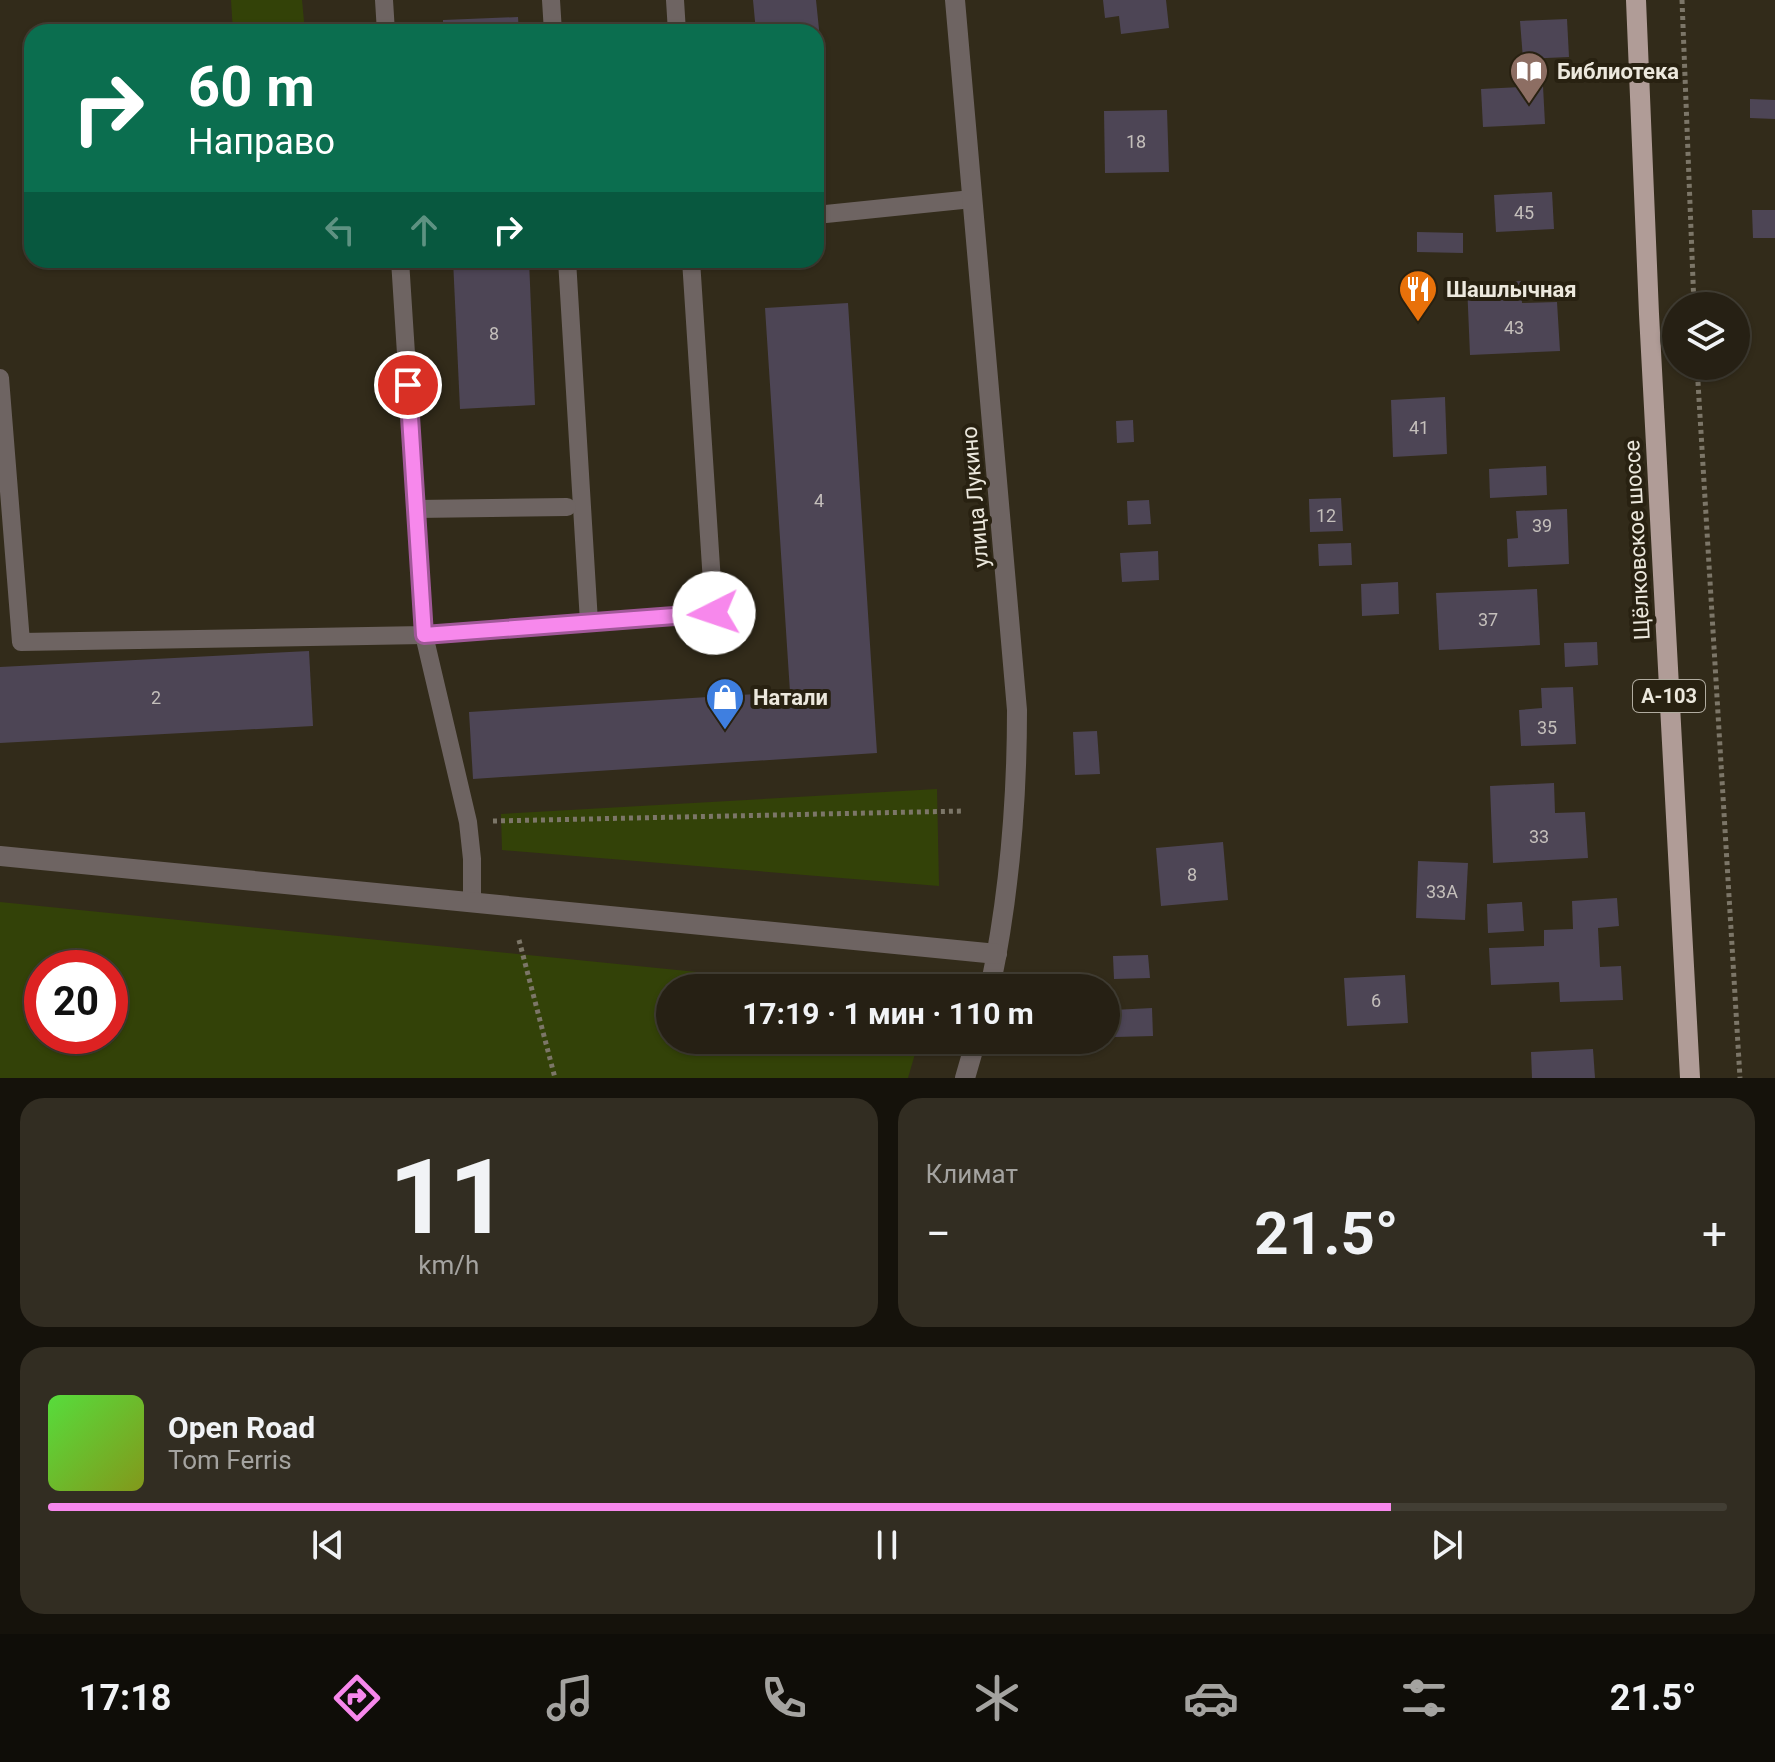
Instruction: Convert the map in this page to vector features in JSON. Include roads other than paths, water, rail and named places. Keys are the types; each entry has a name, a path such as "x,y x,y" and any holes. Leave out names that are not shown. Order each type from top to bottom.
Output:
{"main road":[{"name":"Щёлковское шоссе","path":"1636,0 1649,314 1690,1078"}],"street":[{"name":"улица Лукино","path":"955,0 1017,710 1017,776 993,974"},
{"path":"0,856 997,954"},
{"path":"965,1078 972,1054"}],"lane":[{"path":"384,0 386,24"},
{"path":"551,0 552,24"},
{"path":"675,0 676,24"},
{"path":"824,214 972,199"},
{"path":"401,268 424,635 468,822 472,901"},
{"path":"567,268 589,622"},
{"path":"0,378 21,642 424,635 714,613 692,268"},
{"path":"416,509 567,507"}],"place":[{"name":"Библиотека","path":"1529,105"},
{"name":"Шашлычная","path":"1418,323"},
{"name":"Натали","path":"725,731"}]}
